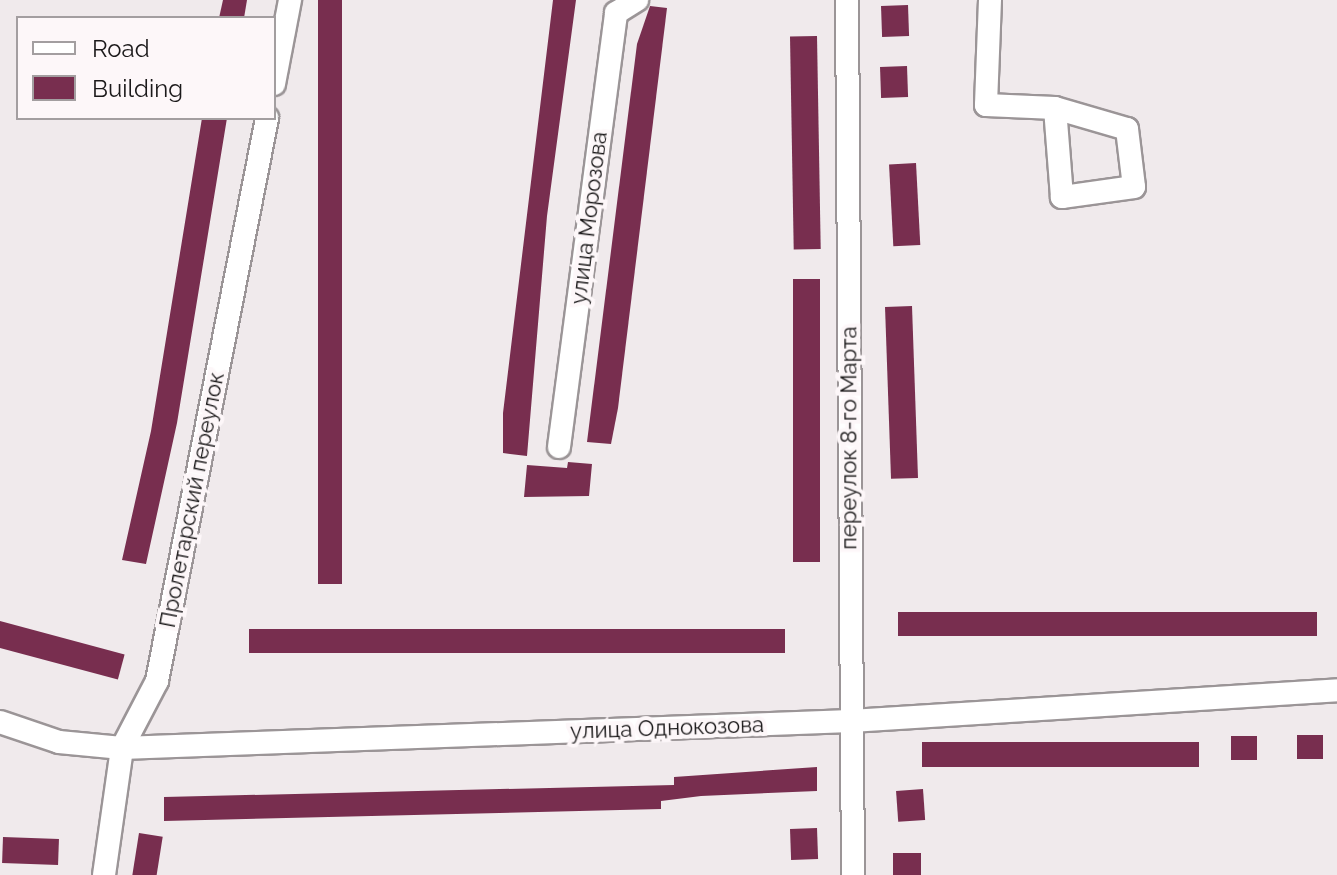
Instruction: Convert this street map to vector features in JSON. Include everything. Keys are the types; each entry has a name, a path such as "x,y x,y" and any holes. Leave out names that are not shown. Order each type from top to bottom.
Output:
{"street":[{"path":"276,74 290,0"},
{"name":"улица Морозова","path":"559,447 616,13 637,0"},
{"name":"переулок 8-го Марта","path":"847,0 853,875"},
{"path":"990,0 986,105 1055,108 1127,129 1134,187 1062,197 1055,108"},
{"name":"Пролетарский переулок","path":"104,875 122,748 157,681 267,120"},
{"name":"улица Однокозова","path":"0,722 59,742 122,748 850,721 1337,690"}],"building":[{"path":"223,0 247,0 244,16 219,16"},
{"path":"318,0 342,0 342,584 318,584"},
{"path":"553,0 576,0 547,216 527,456 503,453 503,413"},
{"path":"908,5 909,36 882,37 881,6"},
{"path":"650,6 667,8 618,408 611,444 587,442 637,44"},
{"path":"790,36 817,36 821,249 794,249"},
{"path":"907,66 908,97 881,98 880,67"},
{"path":"202,120 227,120 177,423 146,564 122,560 151,431"},
{"path":"916,163 920,245 893,246 889,164"},
{"path":"793,279 820,279 820,562 793,562"},
{"path":"912,306 918,478 891,479 885,307"},
{"path":"568,462 592,464 589,496 524,497 527,465 567,468"},
{"path":"898,612 1317,612 1317,636 898,636"},
{"path":"0,621 125,654 118,680 0,648"},
{"path":"249,629 785,629 785,653 249,653"},
{"path":"1297,735 1323,735 1323,759 1297,759"},
{"path":"1231,736 1257,736 1257,760 1231,760"},
{"path":"922,742 1199,742 1199,767 922,767"},
{"path":"817,767 817,791 701,796 661,801 661,809 164,821 164,797 674,785 674,777"},
{"path":"923,789 925,820 898,822 896,791"},
{"path":"817,828 818,859 791,860 790,829"},
{"path":"139,833 163,837 157,875 132,875"},
{"path":"3,837 59,839 58,865 2,863"},
{"path":"893,853 921,853 921,875 893,875"}]}
